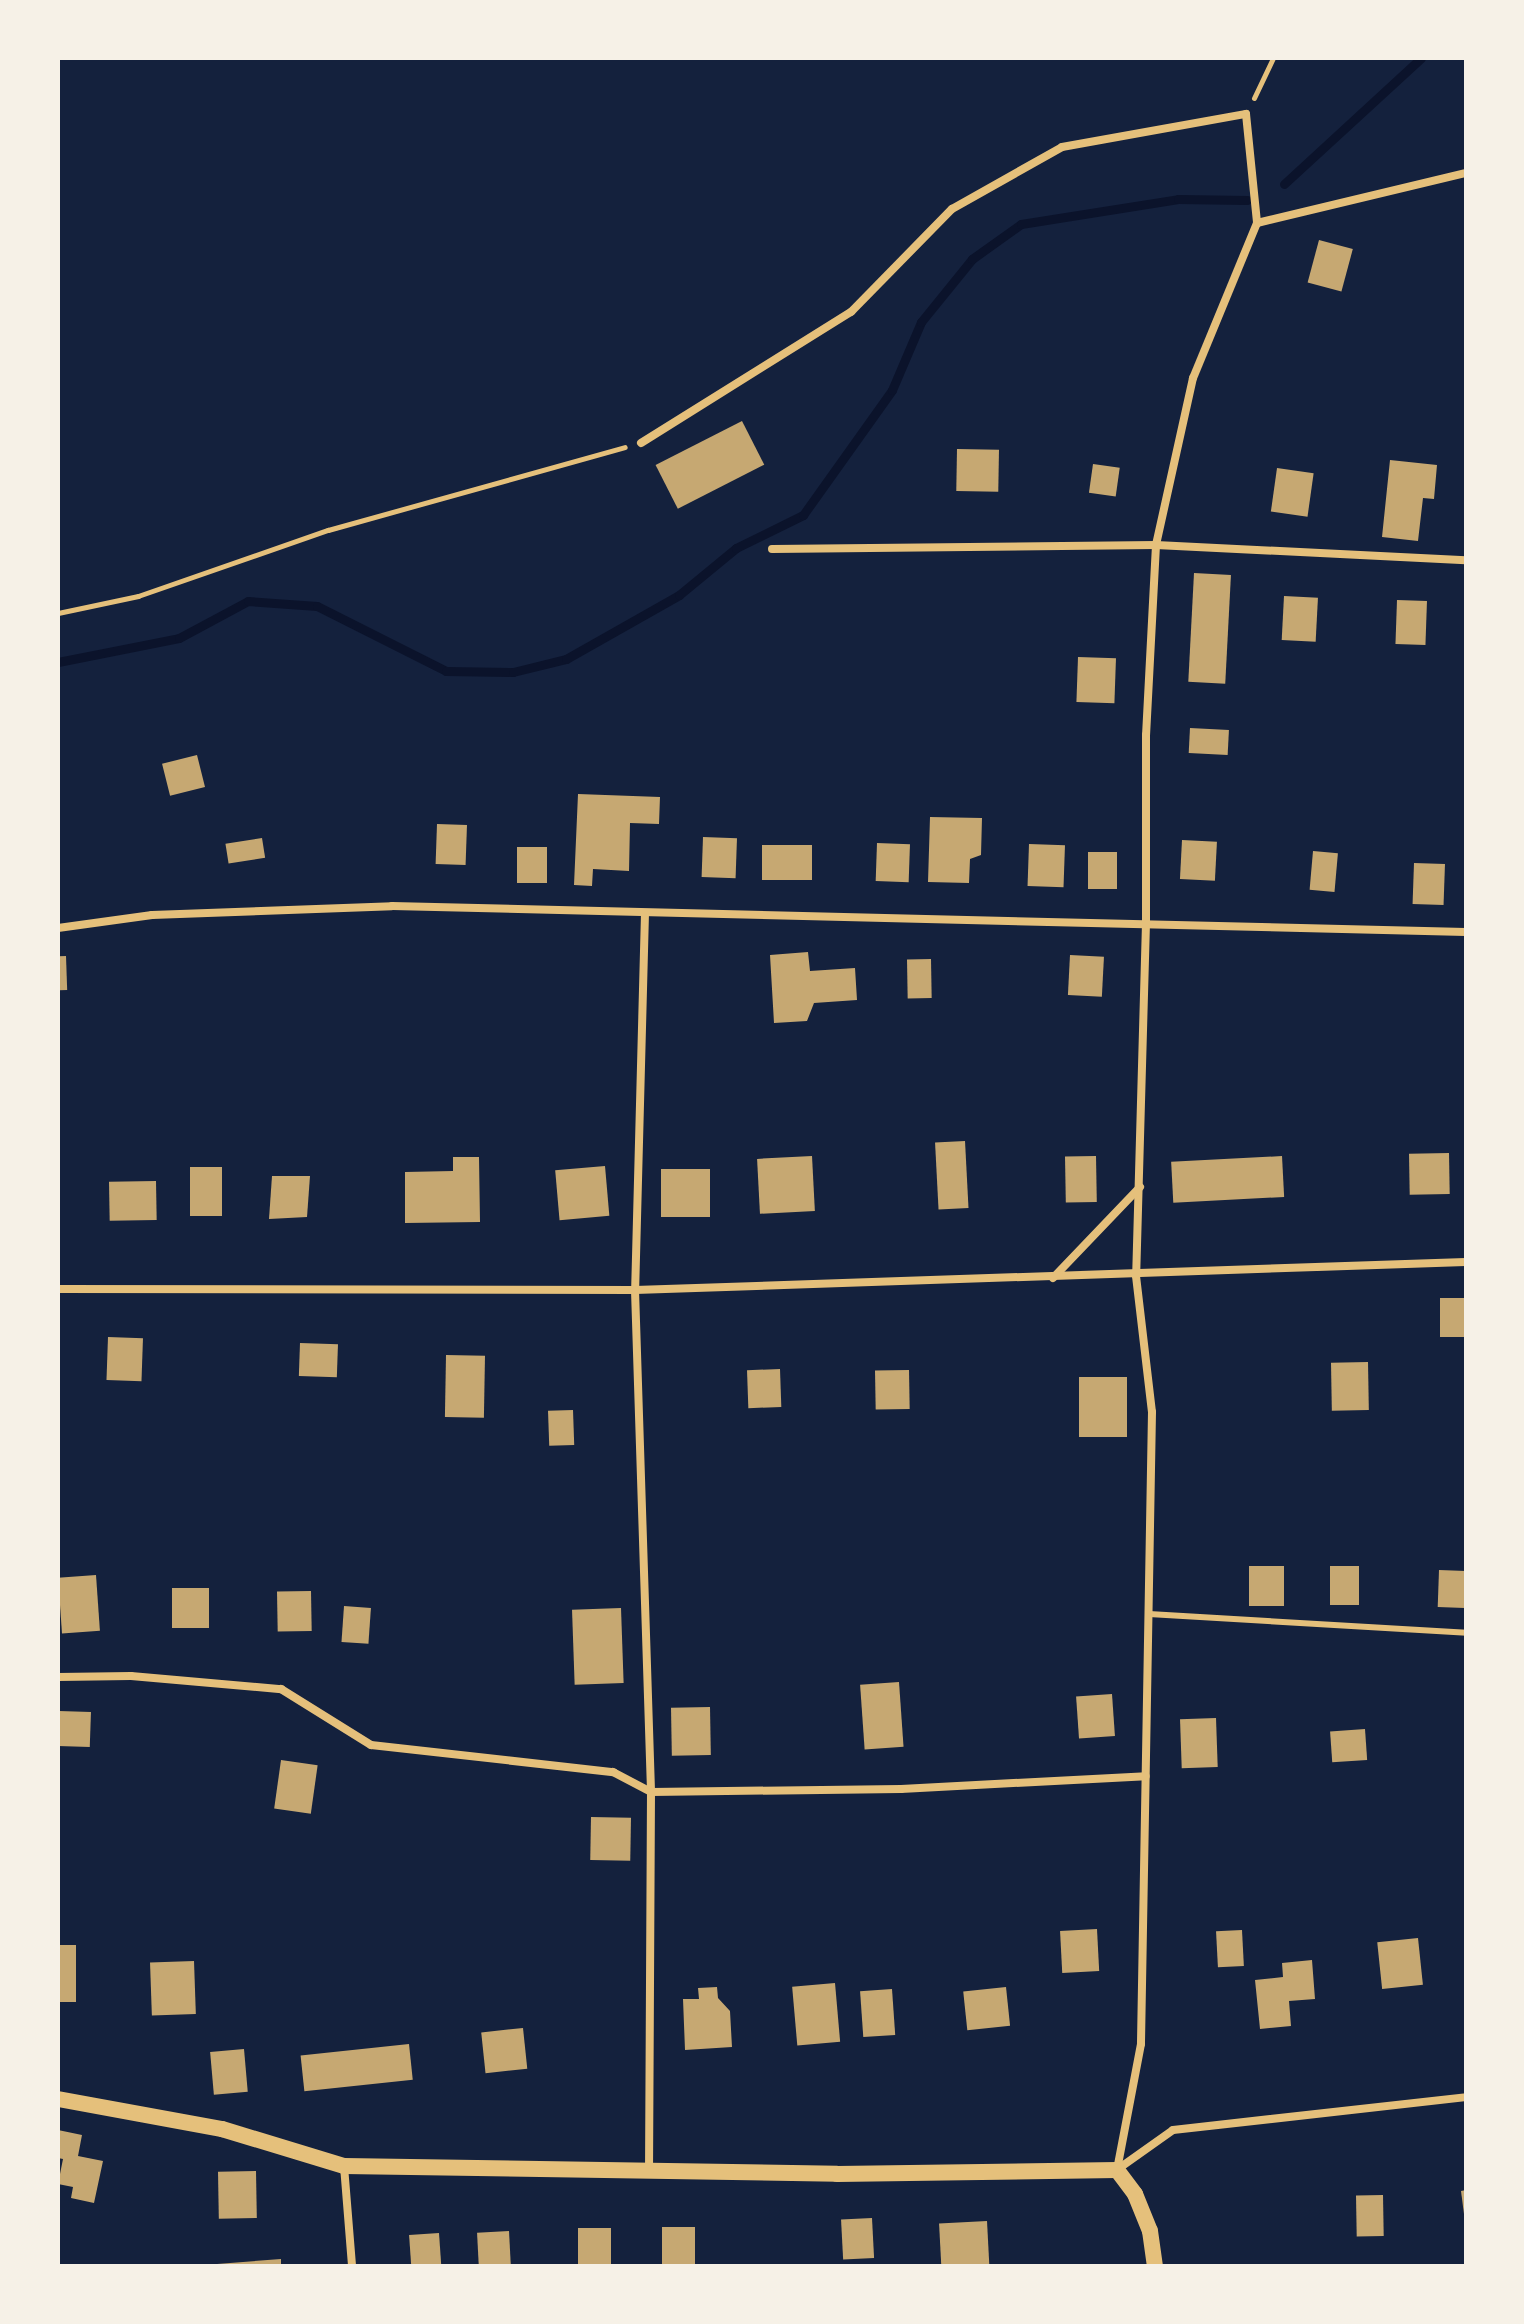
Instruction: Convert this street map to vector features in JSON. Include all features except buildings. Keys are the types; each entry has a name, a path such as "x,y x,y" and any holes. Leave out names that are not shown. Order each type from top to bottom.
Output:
{"main road":[{"path":"58,2099 222,2129 344,2166 649,2171 1117,2170 1150,2231 1155,2266"}],"street":[{"path":"641,443 851,312 952,209 1062,147 1246,114 1257,223 1193,378 1156,545 1146,735 1146,923 1136,1276 1152,1412 1141,2044 1117,2170"},
{"path":"1257,223 1466,173"},
{"path":"772,549 1156,545 1466,560"},
{"path":"58,928 152,915 392,906 1466,932"},
{"path":"645,913 635,1290 651,1792 649,2171"},
{"path":"1053,1278 1140,1187"},
{"path":"58,1289 635,1290 1136,1276 1466,1262"},
{"path":"58,1677 131,1676 281,1689 371,1745 613,1772 651,1792 901,1789 1146,1776"},
{"path":"1117,2170 1173,2130 1466,2097"},
{"path":"344,2166 352,2266"}],"lane":[{"path":"1149,1614 1466,1633"}],"path":[{"path":"1246,114 1273,58"},
{"path":"58,613 138,596 328,530 641,443"}],"waterway":[{"path":"1284,184 1421,58"},
{"path":"58,662 179,638 248,601 317,606 446,671 513,672 566,659 679,595 736,548 803,515 892,390 921,322 972,259 1021,224 1178,199 1247,200"}]}
